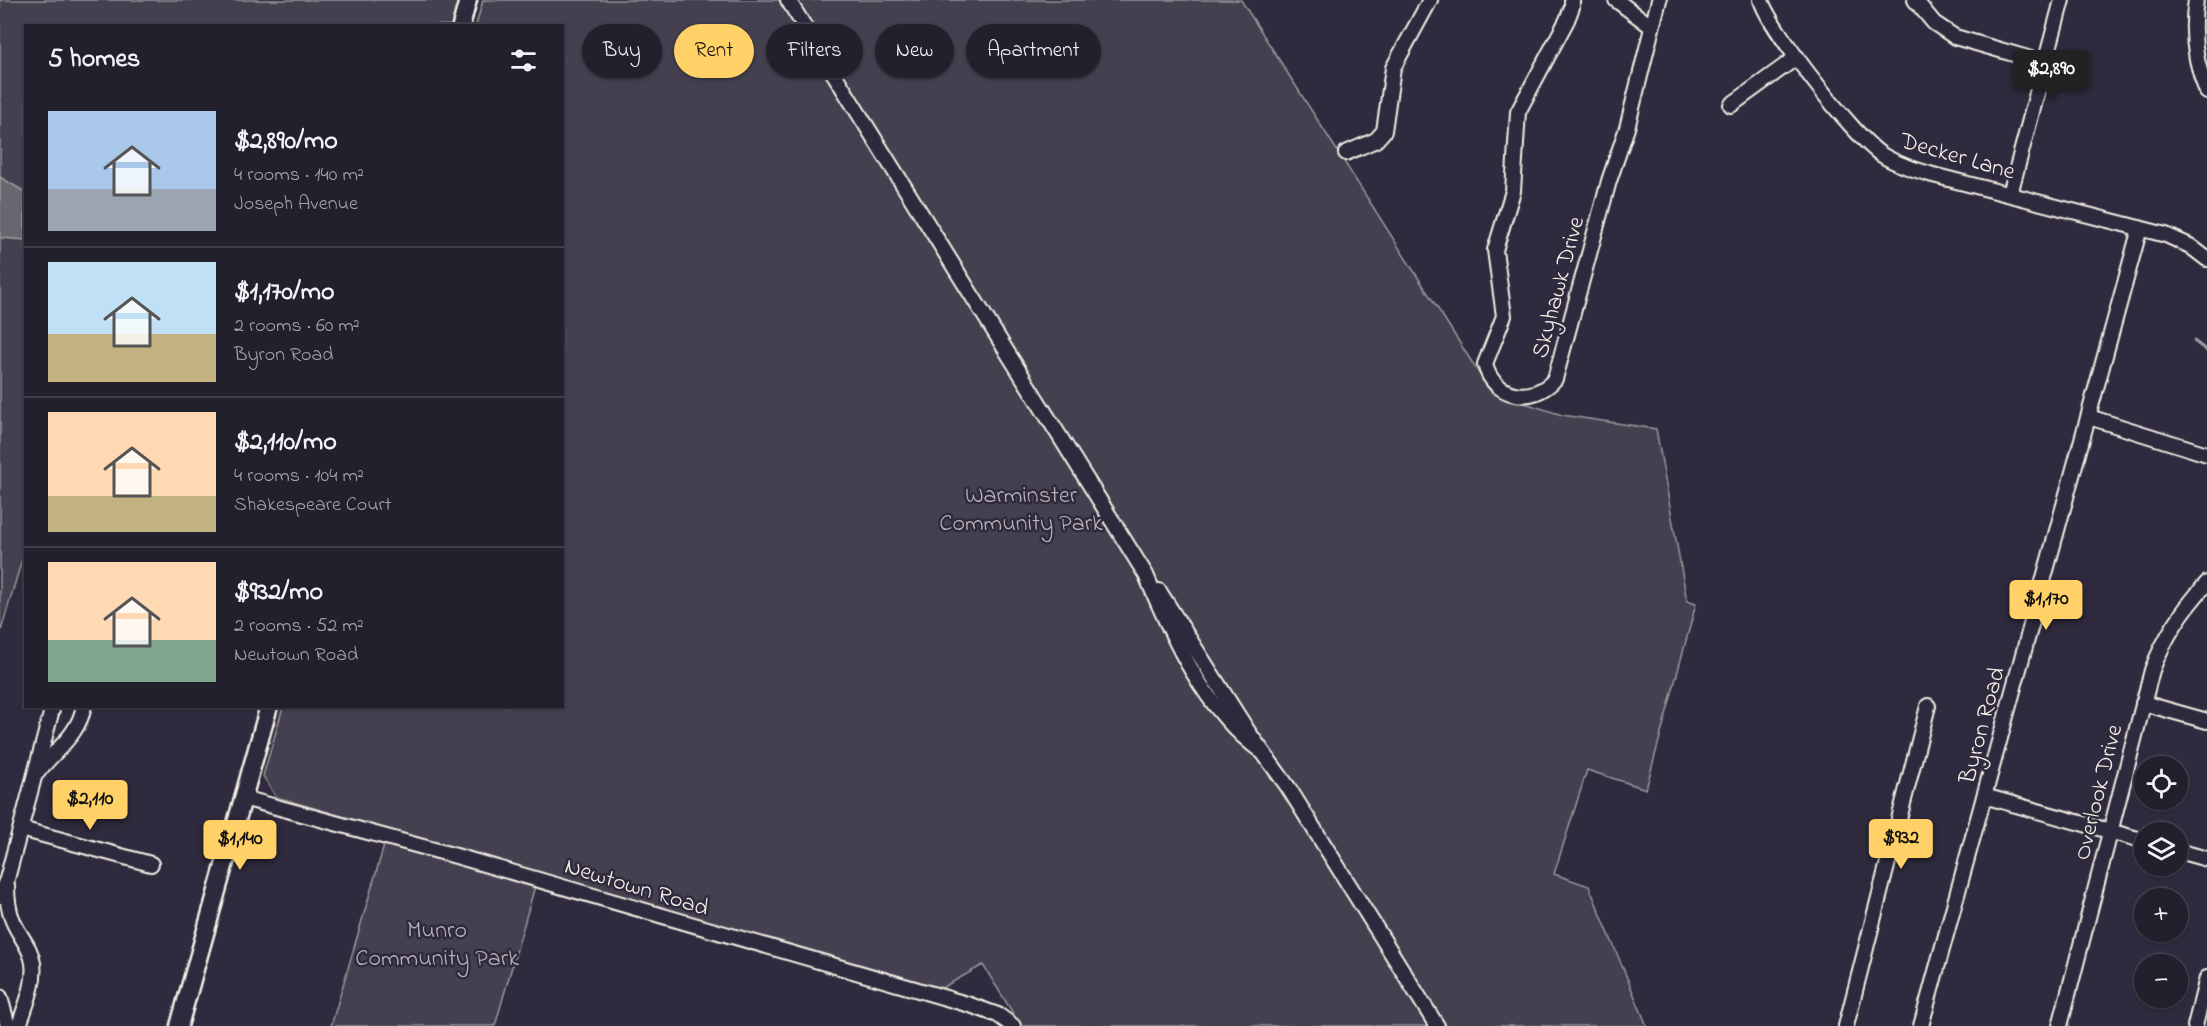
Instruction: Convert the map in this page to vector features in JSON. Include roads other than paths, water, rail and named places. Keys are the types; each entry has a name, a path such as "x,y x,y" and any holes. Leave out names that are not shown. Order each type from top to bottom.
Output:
{"main road":[{"path":"462,24 468,0"},
{"path":"178,1026 268,708"}],"street":[{"path":"788,0 1146,575 1166,625 1221,715 1246,740 1261,750 1288,787 1437,1026"},
{"path":"1346,153 1376,140 1384,131 1394,68 1430,0"},
{"path":"1616,0 1652,27"},
{"name":"Decker Lane","path":"1761,0 1771,21 1797,57 1860,137 1883,156 1910,168 2180,240 2207,259"},
{"path":"1915,0 1934,23 1955,37 2045,63"},
{"path":"2010,194 2062,0"},
{"path":"2196,0 2195,42 2199,67 2207,92"},
{"name":"Skyhawk Drive","path":"1572,1 1567,20 1518,112 1513,191 1495,250 1505,310 1485,364 1497,385 1513,394 1529,396 1539,393 1555,379 1609,181 1628,128 1657,5"},
{"path":"1731,105 1797,57"},
{"name":"Byron Road","path":"1921,1026 2140,228"},
{"path":"2089,417 2207,454"},
{"name":"Overlook Drive","path":"2060,1026 2143,703 2160,650 2181,613 2207,583"},
{"path":"2143,703 2207,721"},
{"path":"1845,1026 1928,706"},
{"path":"0,896 8,879 52,708"},
{"path":"37,773 71,737 84,708"},
{"path":"1984,796 2134,838"},
{"name":"Newtown Road","path":"243,798 465,859 981,1008 998,1015 1013,1026"},
{"path":"21,829 151,864"},
{"path":"2188,854 2207,859"},
{"path":"8,879 9,906 13,920 26,944 33,966 32,981 19,1026"},
{"path":"2195,1026 2207,978"},
{"path":"0,997 8,1026"}],"waterway":[{"path":"2194,341 2207,351"}],"park label":[{"name":"Warminster Community Park","path":"1021,508"},
{"name":"Munro Community Park","path":"437,943"}]}
